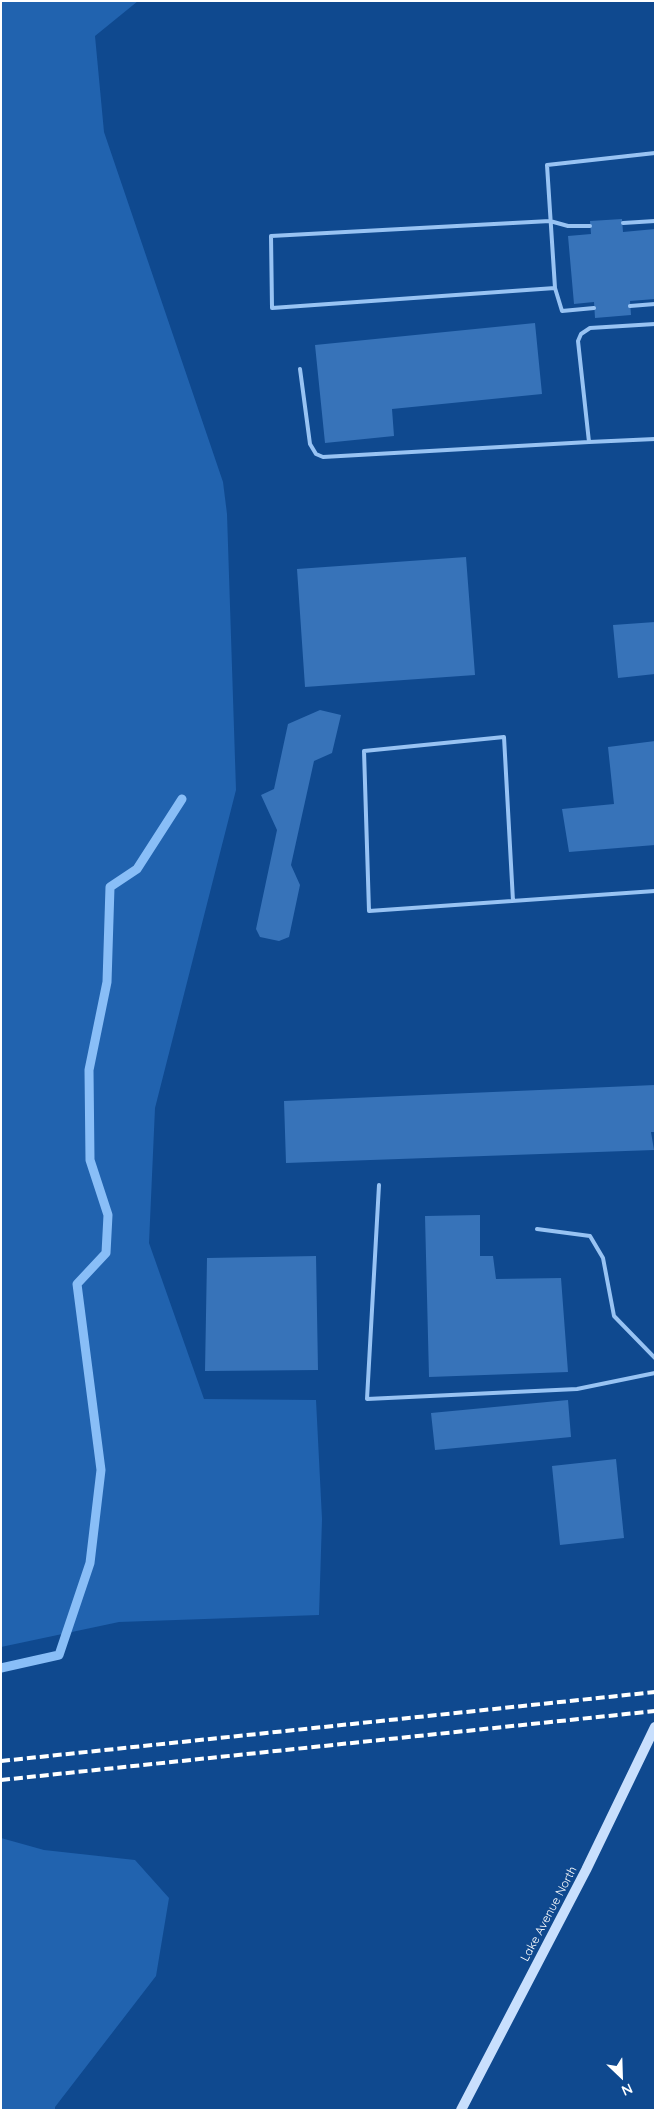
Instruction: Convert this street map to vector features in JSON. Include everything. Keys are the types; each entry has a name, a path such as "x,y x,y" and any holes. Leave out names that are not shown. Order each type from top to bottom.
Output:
{"street":[{"name":"Lake Avenue North","path":"461,2110 586,1870 655,1727"}],"lane":[{"path":"594,308 562,311 555,288 547,165 655,153"},
{"path":"555,288 272,308 271,236 550,221 568,226 590,226"},
{"path":"622,223 655,221"},
{"path":"630,306 655,304"},
{"path":"589,442 578,341 581,334 590,328 655,324"},
{"path":"300,369 310,444 316,454 323,457 655,439"},
{"path":"513,901 504,737 364,751 369,911 513,901 655,891"},
{"path":"379,1185 367,1399 577,1389 655,1373"},
{"path":"537,1229 590,1236 603,1258 614,1316 655,1358"}],"shaded area":[{"path":"1,1 138,1 95,36 104,132 223,482 227,514 236,790 155,1108 149,1243 204,1399 316,1400 322,1519 319,1615 119,1622 1,1647"},
{"path":"1,1838 44,1850 135,1860 169,1898 156,1976 55,2107 55,2110 1,2110"}],"building":[{"path":"622,219 623,232 655,229 655,299 630,301 631,315 595,318 594,302 574,304 568,236 591,234 590,221"},
{"path":"535,323 542,394 392,409 394,436 325,443 315,345"},
{"path":"466,557 475,675 305,687 297,569"},
{"path":"655,622 655,674 618,678 613,625"},
{"path":"320,710 341,715 332,753 314,761 291,865 300,885 289,937 279,941 260,937 256,929 277,830 261,795 274,789 288,724"},
{"path":"655,741 655,845 569,852 562,809 614,804 608,747"},
{"path":"655,1085 655,1132 651,1132 654,1150 286,1163 284,1101"},
{"path":"480,1215 480,1256 493,1256 496,1279 561,1278 568,1372 429,1377 425,1216"},
{"path":"316,1256 318,1370 205,1371 207,1258"},
{"path":"568,1400 571,1437 435,1450 431,1413"},
{"path":"616,1459 624,1538 560,1545 552,1466"}],"waterway":[{"path":"1,1668 59,1655 90,1563 101,1470 77,1284 106,1253 108,1215 90,1160 89,1070 107,982 110,887 137,869 182,799"}],"railway":[{"path":"1,1761 655,1692"},
{"path":"1,1780 655,1711"}]}
